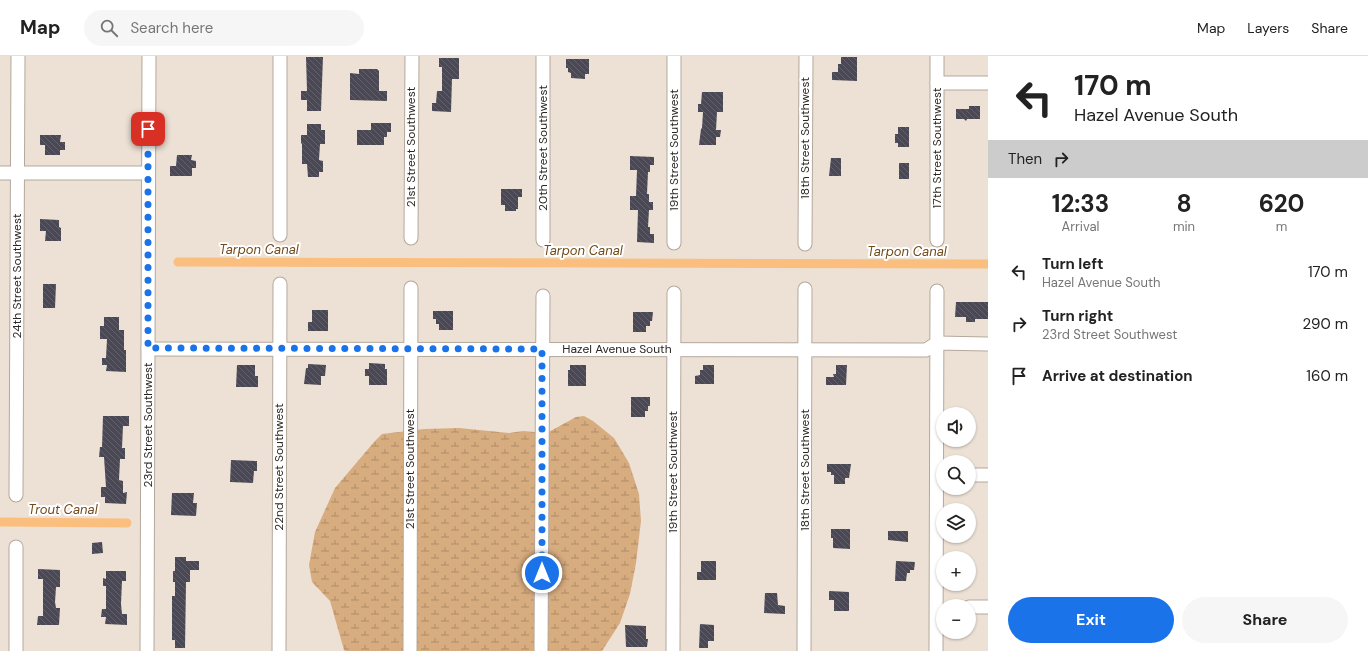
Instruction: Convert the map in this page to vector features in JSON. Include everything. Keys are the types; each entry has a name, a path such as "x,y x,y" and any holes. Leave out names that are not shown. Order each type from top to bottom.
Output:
{"street":[{"name":"24th Street Southwest","path":"16,495 18,56"},
{"name":"23rd Street Southwest","path":"147,651 149,56"},
{"path":"280,56 280,235"},
{"name":"21st Street Southwest","path":"411,238 412,56"},
{"name":"20th Street Southwest","path":"543,56 543,240"},
{"name":"19th Street Southwest","path":"674,56 674,244"},
{"name":"18th Street Southwest","path":"805,244 806,56"},
{"name":"17th Street Southwest","path":"937,56 937,240"},
{"path":"938,83 988,83"},
{"path":"0,173 148,173"},
{"name":"22nd Street Southwest","path":"279,651 280,284"},
{"name":"21st Street Southwest","path":"410,651 412,288"},
{"name":"18th Street Southwest","path":"804,651 805,289"},
{"path":"937,291 940,455"},
{"name":"19th Street Southwest","path":"673,651 674,293"},
{"path":"541,651 542,296"},
{"name":"Hazel Avenue South","path":"148,348 926,350 937,343 988,344"},
{"path":"976,475 988,475"},
{"path":"940,495 940,599"},
{"path":"16,547 16,651"},
{"path":"976,606 988,607"},
{"path":"936,651 937,639"}],"green space":[{"path":"584,416 593,421 614,438 629,463 639,494 641,521 636,563 630,594 620,623 602,651 344,650 330,601 312,582 309,565 315,532 335,488 382,434 424,429 459,428 509,433 523,431 547,433 576,417"}],"building":[{"path":"306,57 323,57 321,111 307,111 307,100 301,100 301,91 307,91"},
{"path":"841,57 857,57 857,81 832,80 832,72 838,72 838,64 841,64"},
{"path":"439,58 459,58 459,79 452,79 451,112 432,111 432,103 436,103 437,91 442,91 442,67 439,67"},
{"path":"566,59 589,59 589,74 585,74 585,79 571,78 571,73 568,72 568,68 566,68"},
{"path":"359,69 377,69 379,71 379,91 387,91 387,101 350,100 350,73 359,74"},
{"path":"702,92 723,92 723,112 717,112 716,130 721,130 720,137 716,137 716,145 699,145 703,112 698,112 698,104 701,104"},
{"path":"969,106 980,106 980,119 967,119 966,121 964,119 956,119 956,109 969,109"},
{"path":"371,123 391,123 391,132 387,132 387,137 384,137 384,145 357,145 357,130 371,130"},
{"path":"307,124 321,124 321,130 325,130 325,144 320,144 319,160 323,161 323,172 319,172 319,177 308,177 307,164 302,164 301,135 307,135"},
{"path":"898,127 909,127 909,147 898,147 898,143 895,143 895,134 898,134"},
{"path":"40,135 61,135 60,142 65,142 65,150 60,150 60,155 45,155 45,145 40,145"},
{"path":"177,155 192,155 191,160 196,161 196,168 192,168 192,176 170,176 170,166 176,166"},
{"path":"630,156 654,157 654,165 650,165 650,172 648,172 647,194 649,194 649,202 653,202 653,210 649,210 648,227 650,227 650,234 654,234 654,243 637,242 638,210 630,210 630,196 636,196 637,170 630,170"},
{"path":"831,158 841,158 841,176 829,176"},
{"path":"899,163 909,163 909,179 899,179"},
{"path":"501,189 522,189 522,197 518,197 518,209 516,209 516,211 505,211 505,205 501,205"},
{"path":"40,219 59,220 59,227 61,228 61,241 45,241 46,231 40,231"},
{"path":"43,284 56,284 55,308 43,308"},
{"path":"956,302 988,302 988,319 975,319 975,322 966,322 966,317 955,317"},
{"path":"312,310 328,310 328,331 308,331 308,322 312,322"},
{"path":"433,311 453,311 453,330 439,330 439,324 436,324 436,319 433,319"},
{"path":"633,312 653,312 652,321 650,321 650,326 646,326 646,332 633,332"},
{"path":"104,317 119,317 119,330 124,330 126,372 106,371 107,365 102,365 102,358 106,358 107,339 100,339 100,326 104,326"},
{"path":"369,363 385,364 385,369 387,369 387,385 369,385 369,376 365,376 365,369 369,369"},
{"path":"308,364 326,365 325,376 321,376 321,385 304,384"},
{"path":"237,365 255,365 255,376 258,376 258,387 236,387"},
{"path":"570,365 586,365 586,386 568,386 568,370 570,370"},
{"path":"703,365 714,365 714,384 695,384 695,376 700,375 700,370 703,370"},
{"path":"836,365 847,365 846,385 826,385 826,377 834,377 833,374 836,374"},
{"path":"631,397 650,397 650,406 648,406 648,411 645,411 645,417 631,417"},
{"path":"103,416 129,416 129,426 123,426 122,448 125,448 125,459 120,459 119,480 123,481 123,493 127,492 126,504 105,503 105,497 101,497 101,487 106,487 104,457 99,457 100,447 102,447"},
{"path":"231,460 257,461 257,471 254,471 253,483 230,482"},
{"path":"827,464 851,464 849,478 845,478 845,484 834,484 834,475 831,475 831,472 827,472"},
{"path":"172,493 194,493 193,503 197,503 196,516 171,515"},
{"path":"831,529 850,529 850,549 833,548"},
{"path":"888,531 908,531 908,542 888,540"},
{"path":"102,542 103,553 92,554 92,543"},
{"path":"175,557 186,557 186,561 199,561 199,570 190,570 190,582 186,582 185,648 175,648 175,640 172,640 172,596 175,596 173,571 175,571"},
{"path":"701,561 716,561 716,580 697,580 697,572 701,572"},
{"path":"896,561 915,562 914,570 910,570 910,573 907,573 906,581 895,581"},
{"path":"38,569 60,570 60,587 56,587 55,602 56,608 60,608 59,625 37,625 38,616 43,616 43,579 38,579"},
{"path":"106,571 126,571 126,581 122,581 121,604 122,614 127,614 127,625 105,624 106,617 101,617 102,609 106,609 106,586 103,586 103,578 106,579"},
{"path":"829,591 849,592 849,611 834,611 834,600 829,600"},
{"path":"765,593 777,593 778,605 785,606 785,614 764,613"},
{"path":"700,624 714,625 714,641 708,641 708,648 699,648"},
{"path":"625,625 646,626 646,639 648,639 647,647 626,647"}],"waterway":[{"name":"Tarpon Canal","path":"178,262 988,264"},
{"name":"Trout Canal","path":"0,522 127,523"}],"route":[{"path":"148,129 148,348 542,349 542,573"}]}
